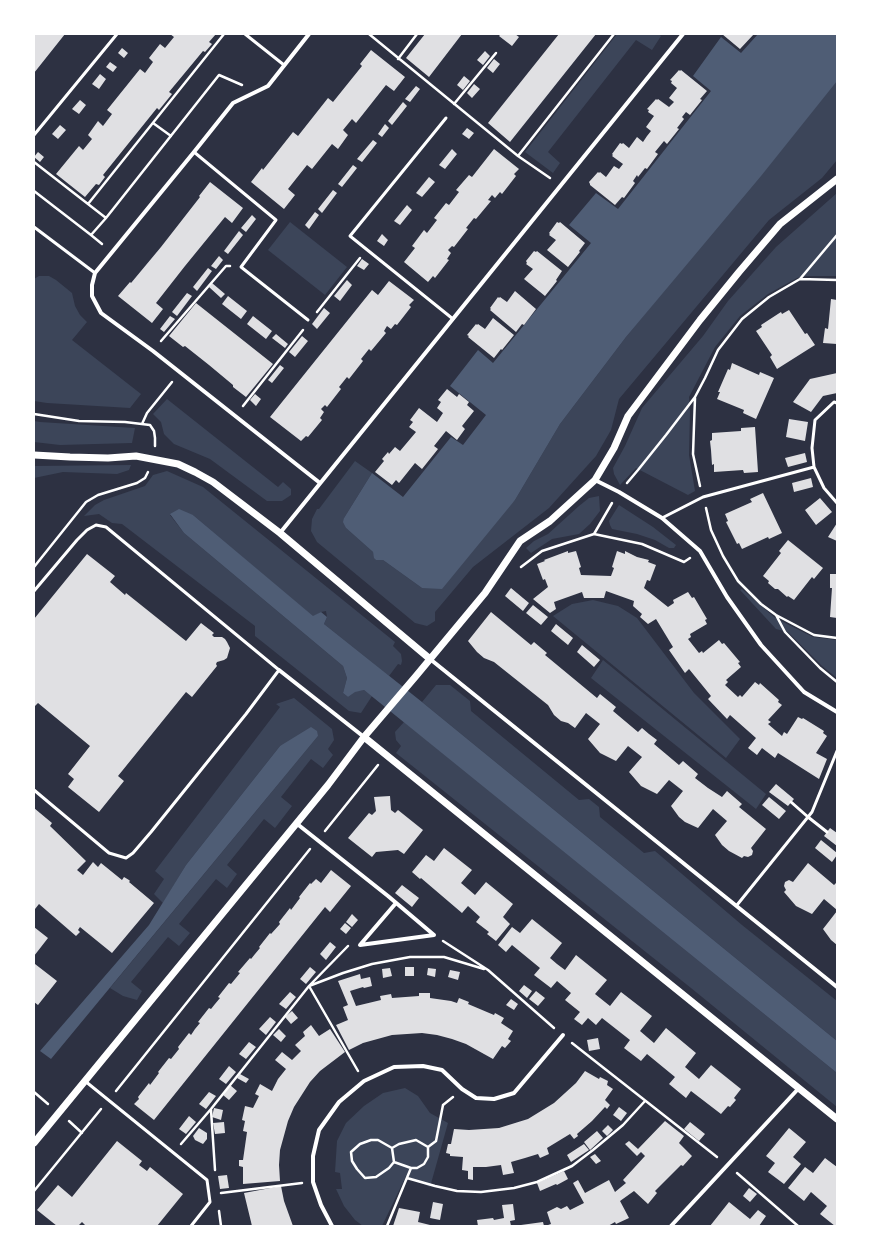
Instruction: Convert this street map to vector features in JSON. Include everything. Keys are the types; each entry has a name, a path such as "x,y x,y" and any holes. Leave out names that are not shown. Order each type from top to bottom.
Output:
{"street":[{"path":"309,34 268,86 233,103 94,273 92,296 101,313 153,351 320,483"},
{"path":"280,533 683,34"},
{"path":"34,1143 328,785 364,737 485,593 520,541 550,521 595,480 614,448 628,416 700,320 780,224 837,179"},
{"path":"34,454 101,458 136,456 178,464 213,482 280,533 430,659 837,987"},
{"path":"595,480 619,492 662,518 700,552 727,597 761,645 804,692 837,712"},
{"path":"279,670 386,754 837,1119"},
{"path":"296,823 396,903 434,936"},
{"path":"396,903 360,945 434,936"},
{"path":"332,1226 321,1205 312,1182 313,1156 319,1130 339,1102 364,1081 394,1067 423,1066 442,1070 462,1089 476,1098 494,1099 514,1093 562,1035"},
{"path":"671,1226 799,1088"}],"lane":[{"path":"34,135 117,34"},
{"path":"245,34 284,65"},
{"path":"446,118 350,236 452,319"},
{"path":"194,152 276,220 241,267 308,320"},
{"path":"34,227 94,273"},
{"path":"837,403 834,402 815,420 812,448 814,467 824,488 837,503"},
{"path":"662,518 703,496 814,467"},
{"path":"34,592 86,530 96,525 106,527 279,670 246,714 151,832 126,858 109,853 34,790"},
{"path":"737,905 812,812 837,750"},
{"path":"791,802 827,832"},
{"path":"85,1081 207,1180 210,1202 191,1226"}],"path":[{"path":"88,204 224,34"},
{"path":"369,34 518,156 560,185"},
{"path":"398,59 417,34"},
{"path":"518,156 614,34"},
{"path":"454,104 496,53"},
{"path":"91,235 218,75 257,92"},
{"path":"153,123 171,136"},
{"path":"34,162 106,218"},
{"path":"34,191 112,252"},
{"path":"594,534 619,492 695,397 718,350 742,319 769,297 800,279 837,235"},
{"path":"315,316 367,250"},
{"path":"153,351 226,266 241,267"},
{"path":"800,279 837,280"},
{"path":"235,416 305,327"},
{"path":"142,424 147,412 180,372"},
{"path":"516,570 542,552 594,534 642,544 684,562 700,552"},
{"path":"761,604 776,615 814,635 837,638"},
{"path":"776,615 785,632 820,668 837,682"},
{"path":"34,1191 109,1100 386,754"},
{"path":"434,936 488,970 562,1035 727,1165 798,1226"},
{"path":"180,1144 211,1109 310,986 352,942"},
{"path":"310,986 343,973 372,964 410,957 444,957 488,970"},
{"path":"310,986 364,1081"},
{"path":"428,1147 436,1141 444,1104 462,1089"},
{"path":"407,1178 457,1191 481,1192 514,1188 537,1182 572,1166 623,1125 645,1101"},
{"path":"211,1109 215,1170"},
{"path":"371,1140 378,1140 392,1148 394,1162 389,1168 376,1177 366,1178 357,1169 352,1160 351,1152 360,1144 371,1140"},
{"path":"392,1148 398,1144 416,1140 428,1147"},
{"path":"394,1162 412,1168 417,1168 424,1164 428,1157 428,1147"},
{"path":"387,1226 412,1168"},
{"path":"217,1193 312,1182"},
{"path":"218,1206 221,1226"}],"shaded area":[{"path":"617,34 658,34 661,36 652,50 636,40 548,152 560,163 553,173 525,152"},
{"path":"758,34 837,34 837,81 761,176 626,337 560,424 515,500 442,589 422,588 383,560 376,560 373,552 346,528 343,522 372,473 403,497 451,437 463,445 486,415 450,386 478,350 493,363 591,243 569,225 596,193 618,209 711,91 693,76 721,37 741,53"},
{"path":"837,79 837,160 822,178 769,220 619,399 611,430 596,456 549,508 473,567 435,612 435,621 427,626 415,623 317,542 311,531 312,519 317,509 319,509 355,461 372,473 344,518 346,528 373,552 376,560 383,560 422,588 515,500 560,424 626,337"},
{"path":"837,193 837,276 807,276 797,278 768,294 740,316 715,347 689,397 689,455 695,491 688,495 636,468 620,485 614,474 613,468 625,446 642,408 703,336 728,301 776,247"},
{"path":"290,222 347,267 325,295 268,250"},
{"path":"39,276 49,276 72,293 75,306 80,315 87,322 72,340 141,394 130,408 34,401 34,279"},
{"path":"167,399 278,487 283,482 291,489 291,495 282,501 267,501 210,459 174,444 164,434 161,422 153,414"},
{"path":"34,421 135,428 132,443 60,445 34,442"},
{"path":"131,465 129,470 117,474 63,472 34,478 34,466"},
{"path":"167,471 203,487 395,642 393,646 401,654 402,661 401,665 398,664 389,676 324,624 327,617 326,611 313,617 193,515 170,515 184,533 343,666 347,678 343,693 348,697 355,691 364,690 372,696 361,713 349,711 255,636 255,626 122,524 112,523 99,514 84,516 95,505 104,500 145,486 153,475"},
{"path":"599,496 600,511 590,524 579,534 552,539 531,553 526,548 534,541 548,534 589,498"},
{"path":"619,505 653,527 676,545 674,548 669,548 655,540 637,534 612,529 609,521"},
{"path":"179,509 193,515 313,616 321,612 327,617 324,624 422,702 837,1041 837,1073 364,690 355,692 348,697 343,693 347,678 343,666 184,533 170,514"},
{"path":"742,589 774,617 787,624 813,637 837,640 837,678 822,666 788,632 776,629 740,590"},
{"path":"593,600 618,606 637,618 694,693 740,739 726,758 553,616 572,604"},
{"path":"603,660 766,794 756,809 591,678"},
{"path":"436,685 450,685 470,701 471,711 579,800 589,799 599,807 600,817 644,853 655,851 742,925 837,1001 837,1041 422,702"},
{"path":"294,698 332,729 334,740 328,749 333,755 323,768 311,759 281,797 292,806 275,828 264,819 227,865 237,874 227,888 216,879 179,924 190,933 179,946 168,937 131,982 142,991 137,1000 123,996 110,988 318,736 280,746 186,865 163,903 154,894 164,879 155,871 280,707 276,704"},
{"path":"404,722 837,1073 837,1107 691,988 396,753 401,746 396,740 395,732"},
{"path":"311,727 317,731 318,736 51,1059 40,1051 149,925 186,865 280,746"},
{"path":"405,1088 418,1096 430,1113 448,1123 430,1187 406,1176 382,1226 363,1226 355,1220 344,1206 336,1189 342,1189 340,1173 335,1172 337,1141 346,1123 364,1106 383,1093"}],"building":[{"path":"34,34 65,34 34,73"},
{"path":"170,34 216,34 209,42 212,44 205,52 203,51 169,92 172,94 159,110 157,108 103,175 105,177 99,185 96,184 85,197 56,174 79,146 83,150 92,139 88,135 98,121 103,126 112,114 107,110 140,69 145,73 153,62 149,58 160,44 165,48 174,37"},
{"path":"425,34 462,34 429,77 406,58"},
{"path":"501,34 515,34 519,37 512,46 499,36"},
{"path":"559,34 596,34 510,142 488,123"},
{"path":"722,34 754,34 740,49"},
{"path":"122,48 128,53 124,58 118,53"},
{"path":"371,50 405,77 394,91 386,85 356,123 352,119 343,130 348,135 338,149 332,144 312,169 307,165 288,189 295,195 284,209 251,182 262,168 263,170 293,132 298,136 328,98 333,102 362,66 360,64"},
{"path":"485,51 490,56 483,65 477,60"},
{"path":"494,59 500,64 493,73 487,68"},
{"path":"110,62 117,67 113,72 106,67"},
{"path":"679,70 707,91 690,115 686,112 682,117 684,119 677,128 679,129 667,144 664,141 655,152 658,154 647,169 645,168 638,177 637,175 633,181 635,183 624,198 622,197 615,205 590,185 589,182 598,172 606,177 614,166 619,169 623,164 612,156 620,143 623,143 629,148 637,137 643,142 651,131 646,127 654,116 648,112 649,110 647,109 656,99 669,107 674,102 669,98 677,88 671,83 672,81 670,80"},
{"path":"100,74 106,79 99,89 92,84"},
{"path":"464,76 470,81 463,90 457,85"},
{"path":"474,84 480,89 472,98 467,93"},
{"path":"416,86 420,89 410,102 405,99"},
{"path":"80,100 86,105 79,114 72,109"},
{"path":"403,102 407,106 392,125 388,121"},
{"path":"385,124 389,128 382,137 378,134"},
{"path":"60,125 66,130 58,139 52,134"},
{"path":"467,128 474,133 469,139 462,134"},
{"path":"373,140 377,143 362,162 357,159"},
{"path":"452,149 457,154 445,169 439,165"},
{"path":"494,149 519,169 514,174 516,176 502,194 500,192 495,198 492,195 488,200 491,201 476,219 474,218 466,228 468,229 454,247 452,246 448,250 451,253 447,259 449,260 435,278 433,276 428,282 404,262 415,248 412,246 424,230 427,233 437,220 434,218 446,203 449,205 459,192 456,190 469,175 472,177"},
{"path":"38,152 44,157 40,162 34,157"},
{"path":"353,165 357,168 342,187 338,184"},
{"path":"429,177 435,182 422,197 416,193"},
{"path":"210,182 243,208 232,223 225,217 185,266 156,303 163,309 152,323 118,296 161,247"},
{"path":"333,190 337,193 322,213 318,209"},
{"path":"407,205 412,210 400,225 394,221"},
{"path":"315,212 319,215 309,229 305,225"},
{"path":"252,215 256,219 246,232 241,228"},
{"path":"557,222 560,222 585,243 568,267 547,250 556,240 549,235 549,233"},
{"path":"239,231 243,235 228,254 224,251"},
{"path":"382,234 388,240 384,246 377,241"},
{"path":"534,251 537,251 562,271 556,280 557,281 545,296 524,279 533,269 526,264 526,261"},
{"path":"219,256 223,260 216,269 211,266"},
{"path":"362,259 369,264 364,270 357,266"},
{"path":"208,268 212,271 197,291 193,287"},
{"path":"347,280 352,285 340,301 334,296"},
{"path":"389,281 414,300 409,305 411,307 397,325 395,324 391,329 387,326 384,331 386,333 371,351 369,349 361,359 363,361 349,379 347,377 339,387 341,389 327,407 325,405 321,409 324,412 320,418 322,420 308,437 306,436 301,441 270,417 372,290 378,295"},
{"path":"212,283 225,294 221,298 209,287"},
{"path":"515,291 536,309 524,325 522,324 516,332 490,310 498,297 507,302"},
{"path":"187,293 192,296 177,316 172,312"},
{"path":"228,296 247,311 241,319 222,304"},
{"path":"831,299 837,300 837,344 823,343 825,328 828,329"},
{"path":"196,303 273,364 246,397 209,365 185,346 183,347 169,336"},
{"path":"324,308 330,313 317,329 312,324"},
{"path":"789,310 805,334 807,333 815,345 777,369 770,357 772,355 756,331 762,327 761,325 781,312 782,314"},
{"path":"170,316 175,319 164,332 160,329"},
{"path":"253,316 272,331 266,339 247,324"},
{"path":"493,318 514,335 494,358 467,335 476,324 485,329"},
{"path":"276,334 288,344 285,348 272,338"},
{"path":"302,336 308,341 295,357 289,352"},
{"path":"732,363 759,375 760,372 774,378 756,419 743,413 744,410 717,399 720,392 718,392 728,369 730,370"},
{"path":"280,365 284,368 272,383 268,380"},
{"path":"837,373 837,393 823,396 811,412 793,402 810,379"},
{"path":"447,389 457,397 459,394 469,402 467,405 474,411 462,426 465,429 457,440 446,431 434,446 438,449 422,469 415,463 399,483 396,480 392,485 375,472 384,461 382,459 395,447 400,451 416,432 409,427 413,422 410,420 419,408 437,422 443,413 437,408 441,402 438,400"},
{"path":"255,394 261,399 256,406 250,400"},
{"path":"789,419 808,422 805,441 786,437"},
{"path":"755,427 758,472 744,473 743,470 714,472 710,441 712,440 712,433 741,431 741,428"},
{"path":"805,453 807,462 788,467 785,458"},
{"path":"811,478 813,487 794,492 792,483"},
{"path":"763,493 782,533 769,539 768,537 742,549 739,543 737,544 726,522 728,521 725,514 752,502 750,499"},
{"path":"820,498 832,512 816,525 805,510"},
{"path":"837,523 837,541 828,537"},
{"path":"788,540 823,568 814,579 812,577 794,600 788,596 787,597 778,589 775,589 763,576 781,553 779,551"},
{"path":"568,551 568,553 576,551 581,567 579,568 581,575 611,576 617,551 625,554 625,551 637,557 649,560 648,562 656,565 650,581 647,580 644,588 668,607 674,603 673,600 688,592 692,598 694,597 707,619 705,620 707,624 690,634 691,637 688,639 699,653 702,651 703,653 719,640 722,644 724,643 740,662 738,663 741,667 726,680 728,682 725,685 738,697 740,695 742,697 755,682 759,685 760,683 779,700 778,702 782,705 768,720 771,722 768,724 782,736 784,732 787,734 798,717 803,718 824,731 823,733 827,736 816,753 827,759 819,779 778,753 775,758 762,748 757,755 748,748 756,738 730,715 727,719 708,699 711,696 689,669 685,673 669,650 673,647 656,619 648,624 640,617 642,614 633,606 634,601 606,591 604,598 584,598 582,592 554,602 556,609 550,613 533,599 548,587 545,579 543,580 537,564"},
{"path":"87,554 115,576 110,582 186,641 201,623 214,633 212,635 214,637 222,637 225,639 230,648 227,658 217,662 217,666 192,697 186,692 118,776 124,781 99,812 68,787 74,779 68,774 90,746 38,703 34,707 34,619"},
{"path":"830,574 837,574 837,618 830,617 832,588 830,588"},
{"path":"511,588 529,603 523,611 505,596"},
{"path":"533,605 548,617 541,625 526,613"},
{"path":"491,612 531,645 534,642 547,653 545,655 597,698 600,694 616,707 613,711 638,732 642,728 657,740 654,744 679,765 683,761 698,774 695,778 708,788 722,797 727,791 742,804 739,807 766,829 751,848 753,851 752,855 748,857 744,856 742,858 729,851 722,845 715,835 727,821 713,809 698,828 685,822 679,817 671,806 683,791 669,780 657,794 641,786 629,772 642,757 628,746 616,761 600,753 588,739 600,724 586,713 575,728 568,723 561,721 554,715 548,705 494,662 484,658 477,652 468,641"},
{"path":"556,624 573,638 568,645 551,631"},
{"path":"582,645 600,660 594,667 577,652"},
{"path":"776,784 794,799 788,806 769,792"},
{"path":"390,796 391,810 395,813 398,810 423,830 404,854 398,850 376,852 372,857 348,838 369,813 372,815 376,811 374,797"},
{"path":"769,797 786,811 779,819 762,805"},
{"path":"34,808 52,823 50,826 86,861 77,870 83,875 93,862 98,867 101,863 122,880 124,877 129,880 129,882 154,903 112,953 80,927 78,930 80,932 76,936 39,904 35,909 34,908"},
{"path":"830,828 837,833 837,846 824,836"},
{"path":"821,840 837,853 832,862 815,848"},
{"path":"444,848 472,870 461,883 475,895 486,882 513,904 503,917 510,924 496,941 487,934 489,932 476,922 480,917 468,906 462,913 412,872 426,855 434,861"},
{"path":"808,863 834,885 837,882 837,910 824,899 812,914 796,906 784,892 786,890 784,886 785,882 789,880 793,882"},
{"path":"331,870 351,886 330,912 325,907 154,1120 134,1104 139,1099 138,1097 149,1083 150,1085 169,1058 171,1059 179,1049 178,1047 189,1033 191,1035 200,1023 198,1022 209,1008 211,1009 220,998 218,997 229,983 231,984 240,973 238,972 250,958 251,959 270,933 271,934 280,924 279,922 290,908 291,910 310,883 311,884 316,879 321,883"},
{"path":"402,885 419,898 412,907 395,893"},
{"path":"837,911 837,945 831,940 823,929"},
{"path":"352,914 358,920 352,927 346,922"},
{"path":"532,919 562,943 550,958 557,964 565,970 576,955 607,980 595,994 610,1006 621,992 652,1016 640,1031 654,1043 666,1028 696,1053 685,1067 699,1079 711,1065 741,1089 734,1098 736,1100 730,1107 728,1106 721,1114 691,1091 686,1098 669,1084 675,1077 647,1054 641,1061 624,1048 630,1040 602,1018 596,1025 588,1018 582,1025 574,1019 580,1012 565,1000 571,993 557,981 551,988 534,975 540,968 512,945 506,952 498,945 512,927 520,933"},
{"path":"345,923 351,928 346,934 340,929"},
{"path":"34,927 48,938 34,956"},
{"path":"330,942 336,947 326,960 320,954"},
{"path":"35,964 57,981 38,1005 34,1002"},
{"path":"310,967 316,972 306,984 300,979"},
{"path":"405,967 414,967 414,976 405,976"},
{"path":"390,968 392,976 383,978 382,969"},
{"path":"428,968 436,969 435,977 427,975"},
{"path":"450,970 460,972 458,980 448,977"},
{"path":"360,974 361,979 370,977 372,986 350,991 356,1006 381,1000 380,996 391,994 392,998 419,996 419,993 430,993 430,998 457,1003 459,998 469,1002 468,1004 494,1015 495,1013 504,1018 501,1023 513,1031 508,1039 511,1041 505,1048 502,1046 493,1059 466,1044 437,1035 422,1033 392,1035 363,1043 349,1050 336,1025 348,1020 343,1007 348,1005 338,981"},
{"path":"524,985 532,991 527,998 519,991"},
{"path":"536,991 545,998 538,1006 529,999"},
{"path":"290,992 296,997 286,1009 279,1004"},
{"path":"511,999 518,1004 514,1010 506,1005"},
{"path":"292,1011 298,1018 291,1024 285,1017"},
{"path":"270,1017 276,1022 266,1035 259,1029"},
{"path":"311,1025 319,1036 330,1029 345,1052 320,1071 310,1082 294,1107 288,1121 280,1150 280,1181 243,1184 243,1167 239,1166 239,1160 243,1160 247,1132 243,1131 245,1121 242,1120 245,1106 253,1108 259,1096 255,1094 260,1084 272,1091 278,1079 286,1069 275,1060 282,1052 292,1060 301,1051 295,1045 305,1036 303,1032"},
{"path":"279,1029 286,1036 281,1042 273,1035"},
{"path":"598,1038 600,1049 589,1051 587,1040"},
{"path":"249,1042 256,1047 246,1059 239,1054"},
{"path":"229,1066 236,1072 226,1084 219,1079"},
{"path":"585,1071 599,1079 600,1077 608,1081 607,1085 613,1089 605,1100 610,1105 607,1109 605,1107 577,1134 578,1136 574,1139 570,1134 547,1148 549,1154 540,1158 538,1154 511,1162 514,1173 503,1175 501,1165 473,1167 473,1180 468,1179 468,1171 462,1170 463,1157 450,1156 450,1154 446,1153 448,1144 451,1144 454,1129 469,1130 499,1128 528,1119 554,1103 576,1083"},
{"path":"240,1074 249,1079 246,1083 237,1078"},
{"path":"230,1085 237,1091 229,1100 223,1095"},
{"path":"209,1092 216,1096 206,1109 199,1104"},
{"path":"619,1107 627,1113 621,1121 613,1115"},
{"path":"214,1108 223,1110 221,1120 212,1117"},
{"path":"189,1116 196,1122 186,1134 179,1129"},
{"path":"665,1121 684,1136 679,1143 692,1156 655,1191 657,1193 648,1204 634,1191 620,1201 629,1218 616,1224 615,1222 608,1226 545,1226 551,1224 547,1212 557,1207 561,1209 567,1206 570,1210 584,1203 573,1183 578,1180 585,1193 609,1180 615,1192 626,1183 623,1180 645,1156 641,1152 637,1156 625,1144 629,1141 638,1149"},
{"path":"224,1122 225,1133 215,1134 213,1123"},
{"path":"690,1122 705,1134 699,1141 684,1129"},
{"path":"608,1125 613,1130 607,1136 602,1131"},
{"path":"199,1128 207,1133 207,1139 203,1144 195,1140 193,1136"},
{"path":"789,1128 806,1142 793,1157 801,1164 784,1184 768,1172 775,1163 766,1156"},
{"path":"597,1131 603,1138 590,1150 584,1142"},
{"path":"117,1141 142,1161 139,1165 147,1171 150,1167 183,1194 157,1226 86,1226 82,1222 78,1226 57,1226 37,1210 58,1185 72,1197"},
{"path":"584,1144 589,1150 571,1162 567,1155"},
{"path":"595,1154 601,1161 596,1164 590,1157"},
{"path":"825,1158 837,1167 837,1226 820,1214 827,1206 811,1192 804,1201 788,1188 805,1167 813,1173"},
{"path":"564,1171 568,1179 540,1191 537,1183"},
{"path":"227,1175 229,1188 220,1189 218,1176"},
{"path":"281,1186 284,1201 293,1226 252,1226 244,1193"},
{"path":"749,1188 757,1194 750,1202 743,1196"},
{"path":"433,1202 443,1204 440,1220 430,1218"},
{"path":"729,1202 750,1219 758,1210 766,1216 759,1226 710,1226"},
{"path":"513,1204 515,1220 510,1221 511,1226 478,1226 477,1220 493,1218 494,1220 504,1218 502,1205"},
{"path":"399,1208 420,1212 418,1222 434,1226 393,1226"},
{"path":"543,1222 544,1226 521,1226 521,1225"}]}
